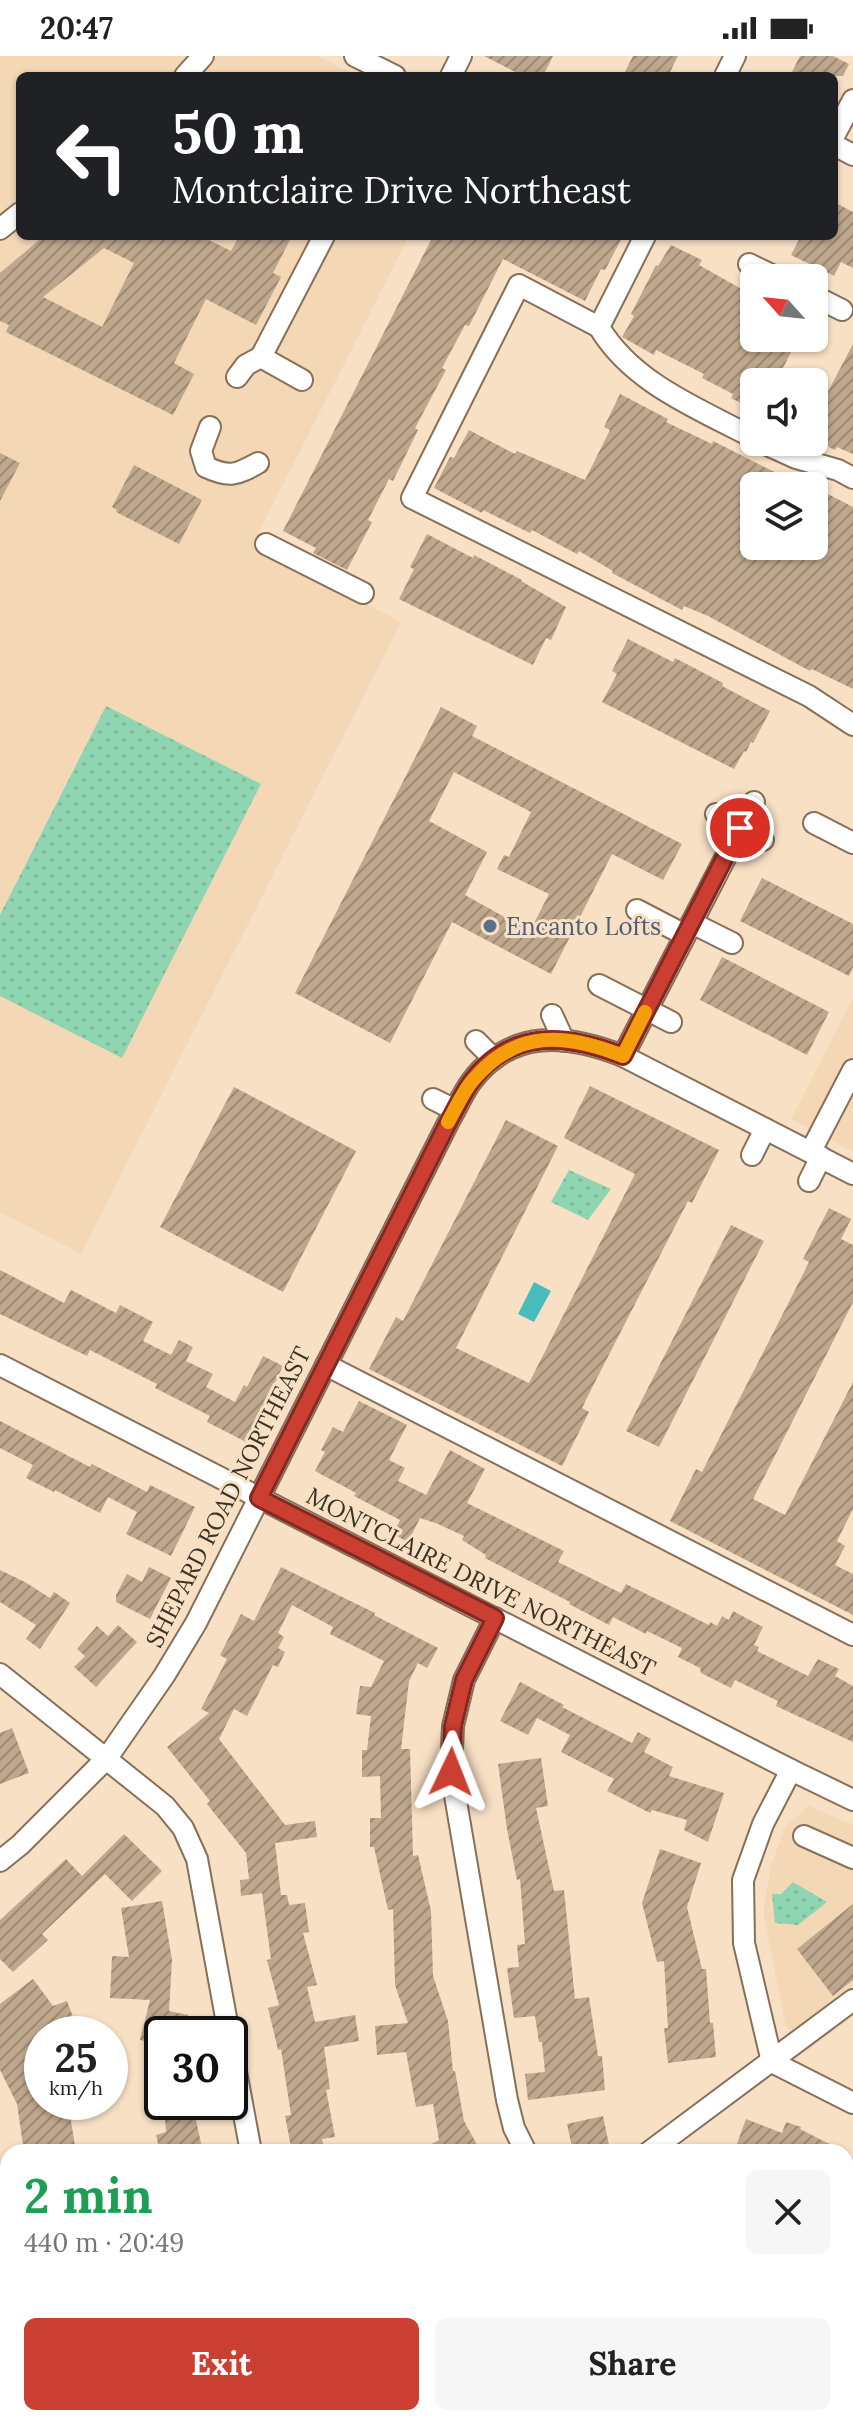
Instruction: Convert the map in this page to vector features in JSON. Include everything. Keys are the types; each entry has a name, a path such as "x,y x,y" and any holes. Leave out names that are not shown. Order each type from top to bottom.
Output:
{"street":[{"path":"189,72 203,56"},
{"path":"355,56 387,72"},
{"path":"838,128 853,100"},
{"path":"0,229 16,216"},
{"path":"237,377 246,365 261,357 322,240"},
{"path":"599,327 643,240"},
{"path":"740,431 663,391 622,356 599,327 519,285 412,498 809,696 853,725"},
{"path":"828,303 842,310"},
{"path":"261,357 302,380"},
{"path":"210,427 201,451 206,467 235,475 258,463"},
{"path":"792,456 838,470 853,478"},
{"path":"266,544 363,593"},
{"path":"623,1056 754,802"},
{"path":"716,814 763,840"},
{"path":"814,823 853,843"},
{"path":"637,910 732,943"},
{"path":"599,985 671,1022"},
{"path":"552,1015 564,1041"},
{"path":"476,1041 494,1059 514,1046 538,1040 593,1044 623,1056 853,1174"},
{"name":"SHEPARD ROAD NORTHEAST","path":"0,1861 107,1758 164,1676 196,1623 452,1115 472,1081 494,1059"},
{"path":"809,1181 816,1154 853,1070"},
{"path":"433,1099 452,1115"},
{"path":"752,1155 765,1129"},
{"name":"MONTCLAIRE DRIVE NORTHEAST","path":"0,1365 853,1800"},
{"path":"326,1365 853,1635"},
{"path":"495,1618 464,1680 453,1726 451,1772 507,2100 514,2128 522,2144"},
{"path":"0,1674 165,1806 183,1828 197,1859 226,2016"},
{"path":"791,1770 763,1824 743,1880 744,1943 772,2062 853,2103"},
{"path":"804,1836 853,1858"},
{"path":"660,2144 853,2000"},
{"path":"245,2120 250,2144"}],"shaded area":[{"path":"0,56 318,56 350,72 16,72 16,240 407,240 253,544 401,622 81,1254 0,1212"},
{"path":"853,998 853,1152 791,1119"},
{"path":"809,1806 853,1825 853,2015 802,2055 785,2023 763,1912 771,1865 786,1826"}],"green space":[{"path":"106,706 261,784 122,1058 0,996 0,915"},
{"path":"569,1170 611,1189 588,1220 551,1202"},
{"path":"793,1882 827,1902 798,1925 775,1923 772,1894 781,1894"}],"water":[{"path":"534,1282 551,1291 534,1322 518,1314"}],"building":[{"path":"484,56 553,56 545,72 515,72"},
{"path":"633,56 678,56 670,72 625,72"},
{"path":"800,56 833,56 849,64 843,76 838,76 838,72 792,72"},
{"path":"838,204 853,212 853,268 841,262 834,276 828,273 828,264 809,264 791,255 799,240 838,240"},
{"path":"39,240 209,240 231,251 237,240 290,240 273,273 281,277 256,325 206,299 174,363 194,374 173,415 6,332 9,325 0,321 0,273","holes":["104,248 134,263 102,327 43,297"]},
{"path":"431,240 621,240 605,270 601,269 585,301 503,259 469,326 465,325 442,368 446,370 415,428 418,430 393,481 389,479 368,520 372,522 347,570 313,553 316,548 283,531"},
{"path":"671,245 702,260 699,265 740,288 740,352 791,352 783,368 740,368 740,403 731,398 733,394 702,378 704,374 656,350 654,355 622,337"},
{"path":"853,344 853,454 828,447 828,391"},
{"path":"620,394 668,419 666,422 712,444 713,441 774,472 740,472 740,560 828,560 828,494 853,507 853,689 812,669 810,671 708,616 684,606 682,610 612,573 579,551 577,554 532,530 530,533 483,510 482,513 434,488 469,430 515,454 517,451 585,480 610,430 604,427"},
{"path":"0,453 20,463 0,501"},
{"path":"134,465 202,500 179,544 116,512 112,507"},
{"path":"427,534 522,580 566,607 551,640 546,638 533,665 399,599 414,569 410,567"},
{"path":"628,639 673,662 675,658 770,711 753,743 744,751 734,769 602,702 617,674 612,671"},
{"path":"441,707 477,726 472,736 682,844 663,880 612,854 551,974 452,922 390,1043 295,993","holes":["454,772 531,812 509,857 504,855 497,869 549,894 530,931 465,895 487,852 429,821"]},
{"path":"762,878 853,924 853,967 849,976 740,921"},
{"path":"722,957 829,1012 807,1055 700,1000"},
{"path":"590,1086 719,1150 692,1203 688,1201 582,1408 589,1412 562,1466 369,1369 396,1317 403,1321 506,1120 558,1146 456,1348 529,1383 635,1174 564,1138"},
{"path":"234,1087 356,1151 283,1292 160,1227"},
{"path":"829,1208 851,1219 841,1239 853,1245 853,1302 753,1499 785,1515 853,1382 853,1509 837,1541 845,1546 835,1565 853,1574 853,1615 670,1521 696,1469 702,1472 793,1294 809,1262 803,1259"},
{"path":"731,1225 764,1241 659,1447 626,1431"},
{"path":"0,1270 64,1303 71,1290 116,1313 120,1305 153,1322 143,1341 171,1355 179,1340 193,1347 186,1361 213,1374 206,1387 235,1402 244,1385 247,1387 263,1356 283,1366 246,1442 207,1422 210,1416 155,1388 157,1384 90,1350 87,1356 0,1314"},
{"path":"359,1401 407,1425 389,1460 405,1468 398,1481 426,1495 450,1450 485,1469 467,1503 564,1551 558,1562 621,1593 626,1584 709,1625 710,1622 717,1626 722,1616 729,1620 733,1611 763,1627 754,1645 759,1647 757,1651 808,1676 818,1659 839,1669 835,1676 853,1686 853,1742 776,1706 778,1701 735,1680 731,1688 701,1673 700,1668 678,1657 682,1648 613,1617 609,1625 569,1604 485,1558 486,1555 462,1540 464,1536 438,1524 420,1518 408,1542 393,1534 400,1520 315,1471 333,1427 343,1432"},
{"path":"0,1421 90,1467 92,1464 147,1492 150,1485 195,1507 171,1556 126,1534 137,1512 108,1497 100,1513 26,1478 33,1465 0,1448"},
{"path":"149,1567 171,1578 150,1619 116,1602 116,1595 127,1574 142,1582"},
{"path":"281,1567 438,1648 427,1668 418,1663 409,1681 401,1749 410,1749 413,1856 418,1855 431,1911 433,1976 448,2021 453,2071 464,2121 477,2144 432,2144 439,2140 433,2104 416,2107 406,2052 377,2055 375,2026 408,2023 395,1985 393,1909 388,1910 374,1847 370,1847 370,1818 381,1818 380,1776 362,1777 362,1750 367,1750 371,1716 356,1714 360,1686 371,1687 384,1661 330,1634 333,1627 292,1605 278,1633 284,1637 278,1648 285,1652 278,1667 273,1665 247,1716 234,1709 219,1739 285,1825 315,1821 317,1837 275,1843 281,1895 287,1895 289,1905 305,1903 309,1932 303,1933 317,1985 307,1987 315,2022 355,2015 359,2041 324,2047 330,2089 326,2090 335,2137 322,2139 323,2144 290,2144 285,2116 291,2115 281,2049 278,2050 268,2008 279,2005 267,1960 271,1959 262,1893 241,1896 240,1880 249,1879 246,1853 167,1747 209,1713 201,1709 227,1659 220,1655 241,1614 254,1621"},
{"path":"0,1570 50,1598 54,1592 70,1603 40,1649 26,1639 36,1625 0,1602"},
{"path":"118,1625 137,1642 96,1687 74,1667 85,1656 77,1649 97,1626 108,1636"},
{"path":"520,1682 632,1743 638,1732 651,1739 644,1752 673,1767 669,1776 724,1793 708,1842 684,1830 687,1820 652,1810 650,1813 607,1791 614,1779 561,1752 570,1735 537,1718 528,1735 500,1721"},
{"path":"12,1728 29,1773 0,1784 0,1733"},
{"path":"541,1758 548,1806 536,1808 554,1891 564,1890 575,1999 589,1997 598,2056 602,2056 605,2090 528,2100 525,2074 545,2072 535,2016 514,2018 507,1968 519,1967 517,1945 525,1944 520,1879 517,1880 507,1829 498,1764"},
{"path":"124,1834 162,1871 132,1901 105,1874 42,1934 48,1940 13,1972 0,1959 0,1920 66,1859 82,1876"},
{"path":"660,1849 701,1863 687,1907 702,1969 706,1969 716,2057 668,2063 664,2028 668,2028 664,1961 657,1962 642,1903"},
{"path":"162,1901 172,1960 169,2011 188,2016 146,2016 150,2000 110,1998 112,1956 129,1957 121,1908"},
{"path":"853,1904 853,1980 833,1996 797,1949"},
{"path":"33,1979 53,2006 67,2001 73,2016 24,2016 24,2120 71,2120 75,2144 23,2144 17,2104 0,2070 0,2004"},
{"path":"603,2116 609,2144 571,2144 567,2124"},
{"path":"746,2119 782,2133 786,2122 829,2144 737,2144"},
{"path":"165,2120 196,2120 201,2144 158,2144 156,2135 166,2132"}],"slow traffic":[{"path":"448,1122 472,1081 494,1059 514,1046 538,1040 564,1041 593,1044 623,1056 645,1012"}],"place":[{"name":"Encanto Lofts","path":"490,926"}],"route":[{"path":"451,1772 453,1726 464,1680 495,1618 259,1498 472,1081 494,1059 514,1046 538,1040 593,1044 623,1056 740,828"}]}
